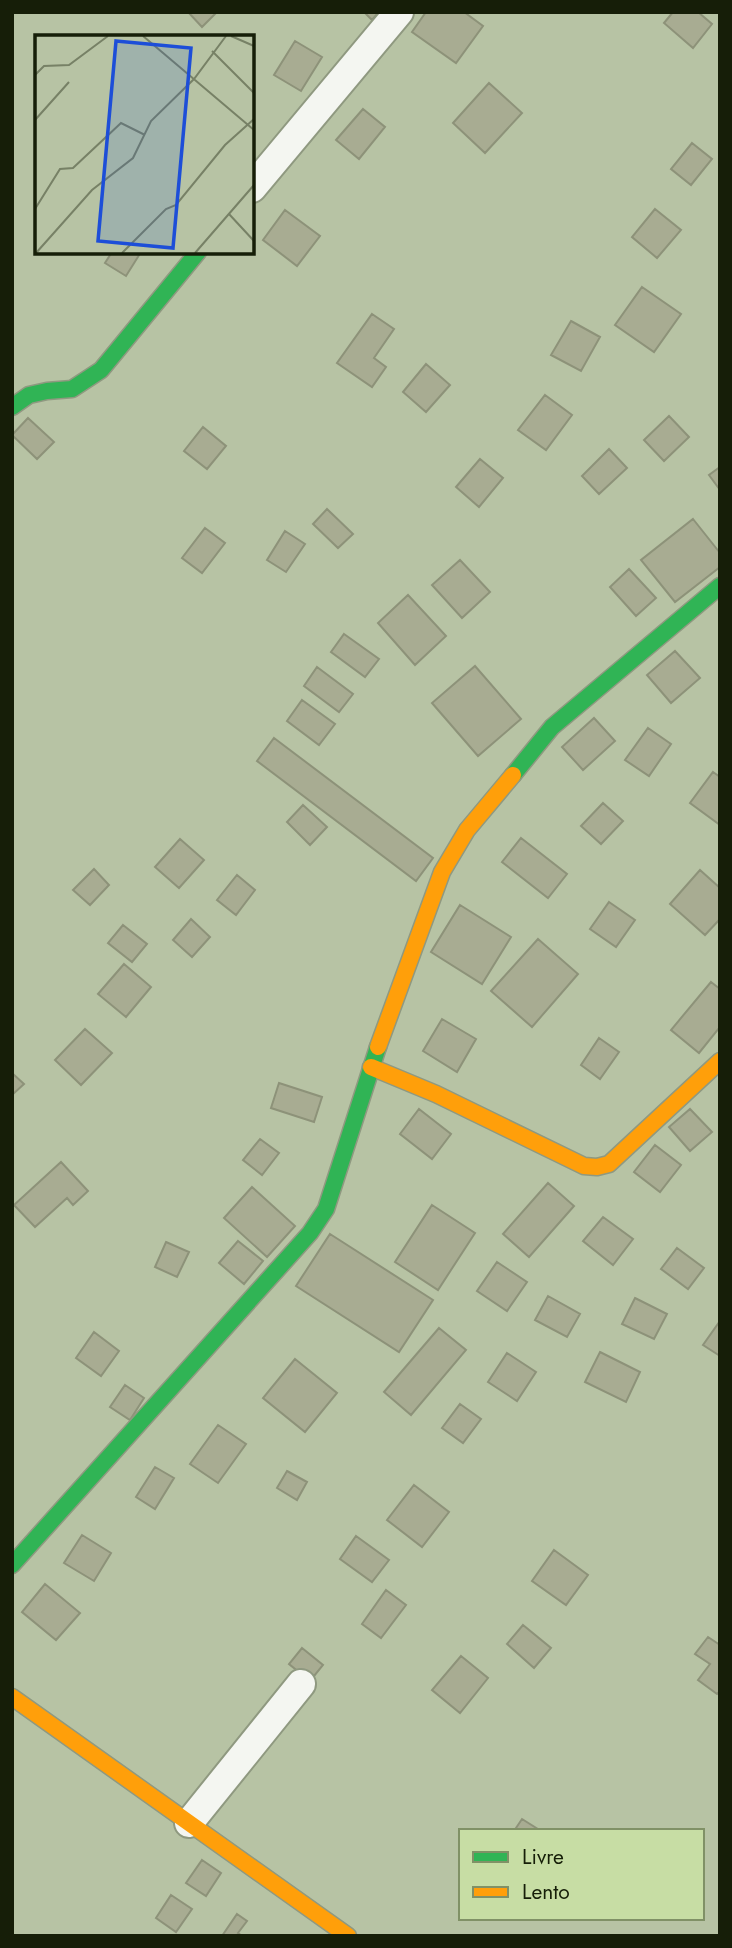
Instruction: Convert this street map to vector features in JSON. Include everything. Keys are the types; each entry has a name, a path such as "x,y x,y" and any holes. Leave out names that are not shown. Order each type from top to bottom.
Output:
{"street":[{"path":"254,186 399,12"},
{"path":"12,407 29,395 72,389 100,370 196,254"},
{"path":"12,1565 310,1233 326,1209 371,1067 442,872 467,830 552,727 720,586"},
{"path":"371,1067 436,1094 584,1166 597,1167 609,1164 720,1060"},
{"path":"189,1823 301,1684"},
{"path":"12,1697 348,1936"}],"building":[{"path":"188,12 217,12 202,27"},
{"path":"364,12 379,12 372,20"},
{"path":"426,12 464,12 483,26 456,63 412,32"},
{"path":"673,12 698,12 712,24 693,48 664,23"},
{"path":"295,41 322,57 301,91 274,75"},
{"path":"489,83 522,113 485,153 453,123"},
{"path":"363,109 385,127 359,159 336,140"},
{"path":"692,143 712,159 691,185 671,169"},
{"path":"655,209 681,230 657,258 632,237"},
{"path":"285,210 320,236 297,266 263,240"},
{"path":"111,254 140,254 126,276 105,263"},
{"path":"642,287 681,314 654,352 615,325"},
{"path":"372,314 394,329 374,358 386,367 372,387 337,363"},
{"path":"571,321 600,337 581,371 551,355"},
{"path":"426,364 450,385 426,412 403,392"},
{"path":"545,395 572,415 546,450 518,430"},
{"path":"669,416 689,437 664,461 644,440"},
{"path":"28,418 54,442 37,459 12,435"},
{"path":"203,427 226,446 207,469 184,451"},
{"path":"609,449 627,468 599,494 582,476"},
{"path":"480,459 503,478 479,507 456,487"},
{"path":"720,467 720,490 709,475"},
{"path":"327,509 353,534 338,548 313,524"},
{"path":"693,519 720,553 720,567 675,602 641,560"},
{"path":"205,528 225,543 202,573 182,558"},
{"path":"285,531 305,544 286,572 267,560"},
{"path":"460,560 490,592 462,618 432,585"},
{"path":"629,569 656,598 636,616 610,587"},
{"path":"408,595 446,636 415,665 378,623"},
{"path":"344,634 379,659 365,677 331,652"},
{"path":"675,651 700,678 671,703 647,675"},
{"path":"475,666 521,719 478,756 432,703"},
{"path":"317,667 353,694 339,712 304,686"},
{"path":"302,700 335,724 319,745 287,721"},
{"path":"594,718 615,741 583,770 562,747"},
{"path":"648,728 671,744 649,776 625,760"},
{"path":"274,738 433,858 416,881 257,761"},
{"path":"713,772 720,777 720,825 690,803"},
{"path":"603,803 623,821 601,844 581,826"},
{"path":"303,805 327,827 310,845 287,822"},
{"path":"521,838 567,874 548,898 502,862"},
{"path":"180,839 204,860 179,888 155,867"},
{"path":"94,869 109,885 90,905 73,890"},
{"path":"700,870 720,888 720,919 705,935 670,904"},
{"path":"237,875 255,890 236,915 217,900"},
{"path":"609,902 635,920 616,947 590,929"},
{"path":"460,905 511,937 482,984 431,952"},
{"path":"191,919 210,937 192,957 173,940"},
{"path":"123,925 147,944 132,962 108,943"},
{"path":"538,939 578,974 532,1027 491,991"},
{"path":"124,964 151,987 126,1017 98,994"},
{"path":"711,982 720,989 720,1027 699,1053 671,1030"},
{"path":"442,1019 476,1039 457,1072 423,1051"},
{"path":"85,1029 112,1053 81,1085 55,1060"},
{"path":"599,1038 619,1052 600,1079 581,1065"},
{"path":"12,1073 24,1084 12,1095"},
{"path":"279,1083 322,1097 314,1122 271,1108"},
{"path":"419,1109 451,1134 432,1159 400,1134"},
{"path":"690,1109 712,1132 690,1151 669,1127"},
{"path":"260,1139 279,1153 262,1175 243,1160"},
{"path":"655,1145 681,1165 660,1192 634,1172"},
{"path":"61,1162 88,1191 73,1205 67,1198 35,1227 14,1205"},
{"path":"548,1183 574,1206 529,1257 503,1234"},
{"path":"252,1187 295,1226 267,1257 224,1218"},
{"path":"432,1205 475,1233 438,1290 395,1262"},
{"path":"603,1217 633,1239 613,1265 583,1241"},
{"path":"330,1234 433,1300 399,1352 296,1286"},
{"path":"238,1241 263,1261 244,1284 219,1263"},
{"path":"166,1242 189,1252 177,1277 155,1267"},
{"path":"677,1248 704,1268 688,1289 661,1269"},
{"path":"497,1262 527,1282 507,1311 477,1291"},
{"path":"548,1296 580,1314 567,1337 535,1320"},
{"path":"635,1298 667,1314 654,1339 622,1324"},
{"path":"720,1321 720,1356 703,1345"},
{"path":"439,1328 466,1350 411,1415 384,1392"},
{"path":"94,1332 119,1351 101,1376 76,1358"},
{"path":"600,1352 640,1372 626,1402 585,1382"},
{"path":"507,1353 536,1372 517,1401 488,1382"},
{"path":"295,1359 337,1393 305,1432 263,1398"},
{"path":"125,1385 144,1398 130,1420 110,1407"},
{"path":"460,1404 481,1419 463,1443 442,1428"},
{"path":"218,1425 246,1444 218,1483 190,1464"},
{"path":"155,1467 174,1478 155,1509 136,1497"},
{"path":"287,1471 307,1482 297,1500 277,1488"},
{"path":"414,1485 449,1512 422,1547 387,1520"},
{"path":"82,1535 111,1553 94,1581 64,1563"},
{"path":"356,1536 389,1560 372,1582 340,1559"},
{"path":"554,1550 588,1575 566,1605 532,1581"},
{"path":"45,1584 80,1613 56,1640 22,1612"},
{"path":"386,1590 406,1605 381,1638 362,1624"},
{"path":"523,1625 551,1648 534,1668 507,1644"},
{"path":"708,1637 720,1645 720,1691 717,1694 698,1680 710,1664 695,1654"},
{"path":"302,1648 323,1665 310,1681 289,1664"},
{"path":"461,1656 488,1678 460,1713 432,1690"},
{"path":"522,1819 538,1829 515,1829"},
{"path":"202,1860 221,1873 206,1896 186,1883"},
{"path":"171,1895 192,1909 176,1932 156,1918"},
{"path":"237,1914 247,1921 238,1933 242,1936 222,1936"}],"traffic: fast":[{"path":"12,407 29,395 72,389 101,370 196,254"},
{"path":"513,775 552,727 720,586"},
{"path":"12,1565 310,1233 326,1209 378,1047"}],"traffic: slow":[{"path":"378,1047 442,872 467,830 513,775"},
{"path":"371,1067 436,1094 584,1166 597,1167 609,1164 720,1061"},
{"path":"12,1697 348,1936"}]}
